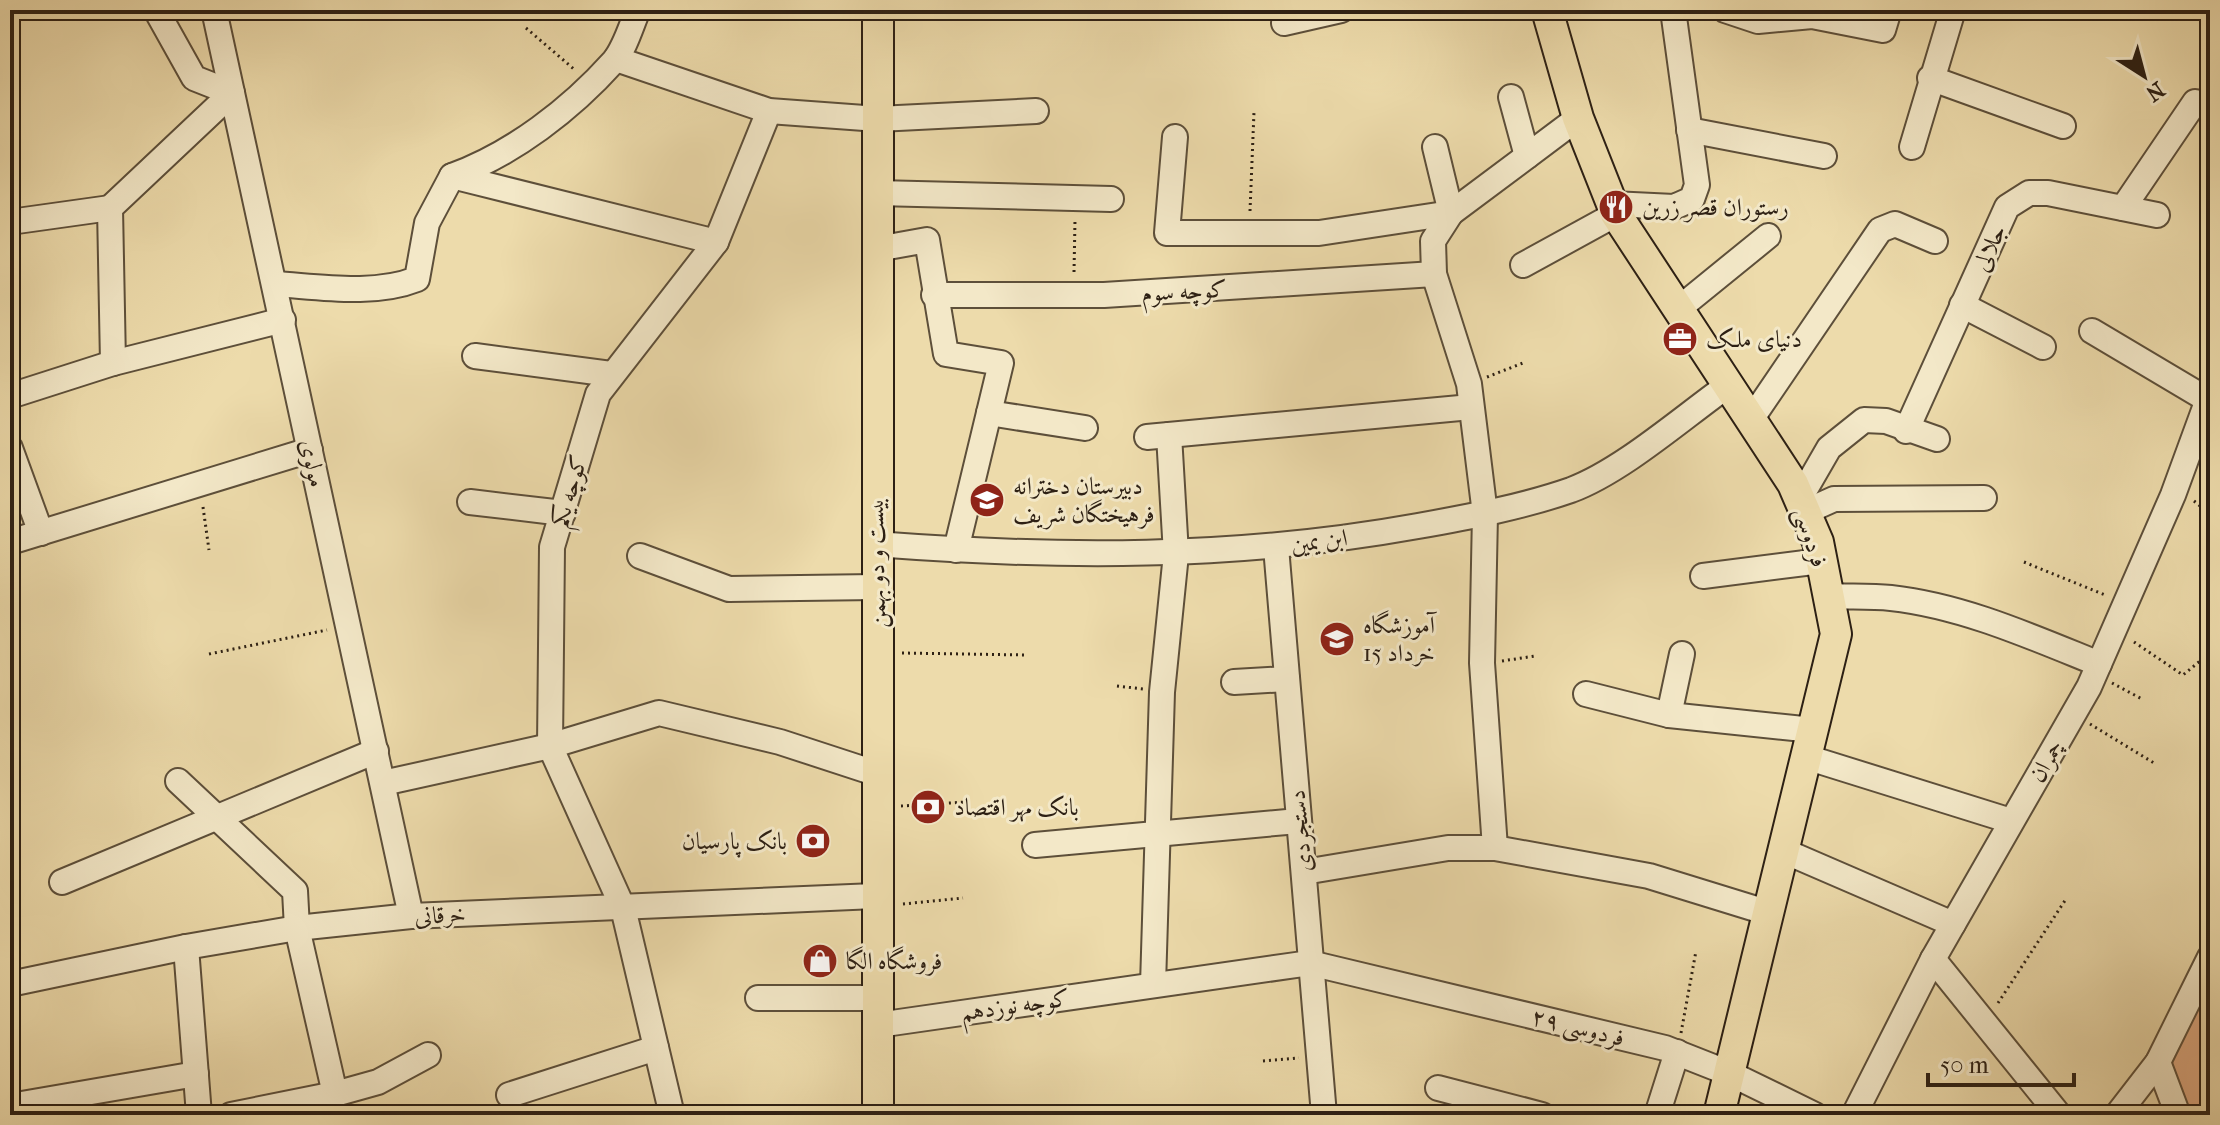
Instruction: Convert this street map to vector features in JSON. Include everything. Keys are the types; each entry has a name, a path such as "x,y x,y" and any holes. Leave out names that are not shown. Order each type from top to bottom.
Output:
{"main road":[{"name":"بیست و دو بهمن","path":"878,10 875,544 878,652 875,901 878,1115"},
{"name":"فردوسی","path":"1547,10 1578,118 1614,209 1802,506 1821,561 1836,634 1719,1115"}],"street":[{"path":"10,222 110,208 232,93 194,78 156,10"},
{"name":"مولوی","path":"214,10 411,916"},
{"path":"275,284 345,288 400,286 417,279 427,223 452,176 490,162 539,130 616,59 638,10"},
{"path":"1284,23 1341,10"},
{"path":"1523,265 1614,209 1674,207 1692,199 1697,185 1673,10"},
{"path":"1725,10 1758,21 1812,16 1883,30 1889,10"},
{"path":"1912,147 1930,78 1953,10"},
{"path":"616,59 769,111 878,119 1036,111"},
{"path":"1930,78 2063,126"},
{"path":"1511,97 1527,156"},
{"path":"2123,208 2195,102"},
{"name":"کوچه یکم","path":"672,1115 623,908 550,746 552,547 598,394 716,242 769,111"},
{"path":"1495,848 1482,663 1485,514 1470,396 1434,274 1433,241 1451,213 1578,118"},
{"path":"1689,130 1824,156"},
{"path":"1175,137 1167,233 1319,233 1451,213"},
{"path":"1435,147 1451,213"},
{"path":"452,176 716,242"},
{"path":"877,193 1111,199"},
{"name":"جلالی","path":"1906,431 2007,207 2029,193 2048,193 2157,215"},
{"path":"110,208 113,363"},
{"path":"1750,421 1880,230 1895,224 1935,241"},
{"path":"1677,310 1768,236"},
{"path":"877,249 927,240 946,354 1001,363 956,550"},
{"name":"کوچه سوم","path":"934,295 1073,296 1434,274"},
{"path":"1962,305 2043,347"},
{"path":"10,396 113,363 283,320"},
{"path":"2092,331 2209,397"},
{"path":"475,356 611,374"},
{"name":"ابن یمین","path":"875,544 956,550 1176,554 1276,547 1485,514 1573,489 1631,455 1727,386"},
{"path":"1153,985 1162,692 1176,554 1158,436 1470,396"},
{"name":"چمران","path":"1854,1115 1933,959 2097,669 2173,495 2209,397"},
{"path":"989,413 1085,428"},
{"path":"1802,506 1829,448 1864,420 1886,421 1906,431 1937,439"},
{"path":"10,448 41,533"},
{"path":"10,542 310,450"},
{"path":"1802,506 1834,499 1984,498"},
{"path":"470,502 563,513"},
{"name":"دستجردی","path":"1276,547 1324,1115"},
{"path":"640,556 729,589 876,587"},
{"path":"1703,576 1821,561"},
{"path":"1828,596 1892,598 2009,627 2097,669"},
{"path":"1669,715 1682,654"},
{"path":"1234,682 1287,679"},
{"path":"1586,694 1809,744 2011,821"},
{"path":"383,783 550,746 659,713 780,742 878,774"},
{"path":"62,882 376,751"},
{"path":"178,781 295,891 297,928 335,1094"},
{"path":"1035,845 1298,821"},
{"path":"1304,872 1448,848 1495,848 1649,876 1769,913"},
{"path":"1784,851 1953,924"},
{"name":"خرقانی","path":"10,984 186,947 297,928 411,916 875,901"},
{"path":"186,947 199,1115"},
{"path":"2117,1115 2158,1062 2210,957"},
{"path":"1933,959 2059,1115"},
{"name":"کوچه نوزدهم","path":"758,998 878,1012 1153,985 1310,963"},
{"name":"فردوسی ۲۹","path":"1310,963 1677,1052 1731,1074 1815,1115"},
{"path":"509,1095 656,1048"},
{"path":"1657,1115 1677,1052"},
{"path":"231,1115 378,1082 428,1055"},
{"path":"2158,1062 2178,1115"},
{"path":"10,1106 196,1074"},
{"path":"1438,1088 1542,1115"}],"path":[{"path":"526,28 590,83"},
{"path":"1248,234 1254,112"},
{"path":"1073,296 1076,200"},
{"path":"1470,396 1523,363"},
{"path":"200,483 209,550"},
{"path":"2024,562 2125,603"},
{"path":"209,654 349,626"},
{"path":"2114,628 2183,675 2200,661"},
{"path":"878,652 1026,655"},
{"path":"1482,663 1535,656"},
{"path":"2097,669 2142,699"},
{"path":"2074,713 2154,763"},
{"path":"877,807 966,802"},
{"path":"10,876 17,873"},
{"path":"875,901 963,898"},
{"path":"1985,1023 2066,899"},
{"path":"1677,1052 1696,951"},
{"path":"1263,1061 1319,1056"}],"building":[{"path":"2210,957 2210,1115 2178,1115 2158,1062"}],"place":[{"name":"رستوران قصر زرین","path":"1616,207"},
{"name":"دنیای ملک","path":"1680,339"},
{"name":"دبیرستان دخترانه فرهیختگان شریف","path":"987,500"},
{"name":"آموزشگاه 15 خرداد","path":"1337,639"},
{"name":"بانک مهر اقتصاد","path":"928,807"},
{"name":"بانک پارسیان","path":"813,841"},
{"name":"فروشگاه الگا","path":"820,961"}]}
